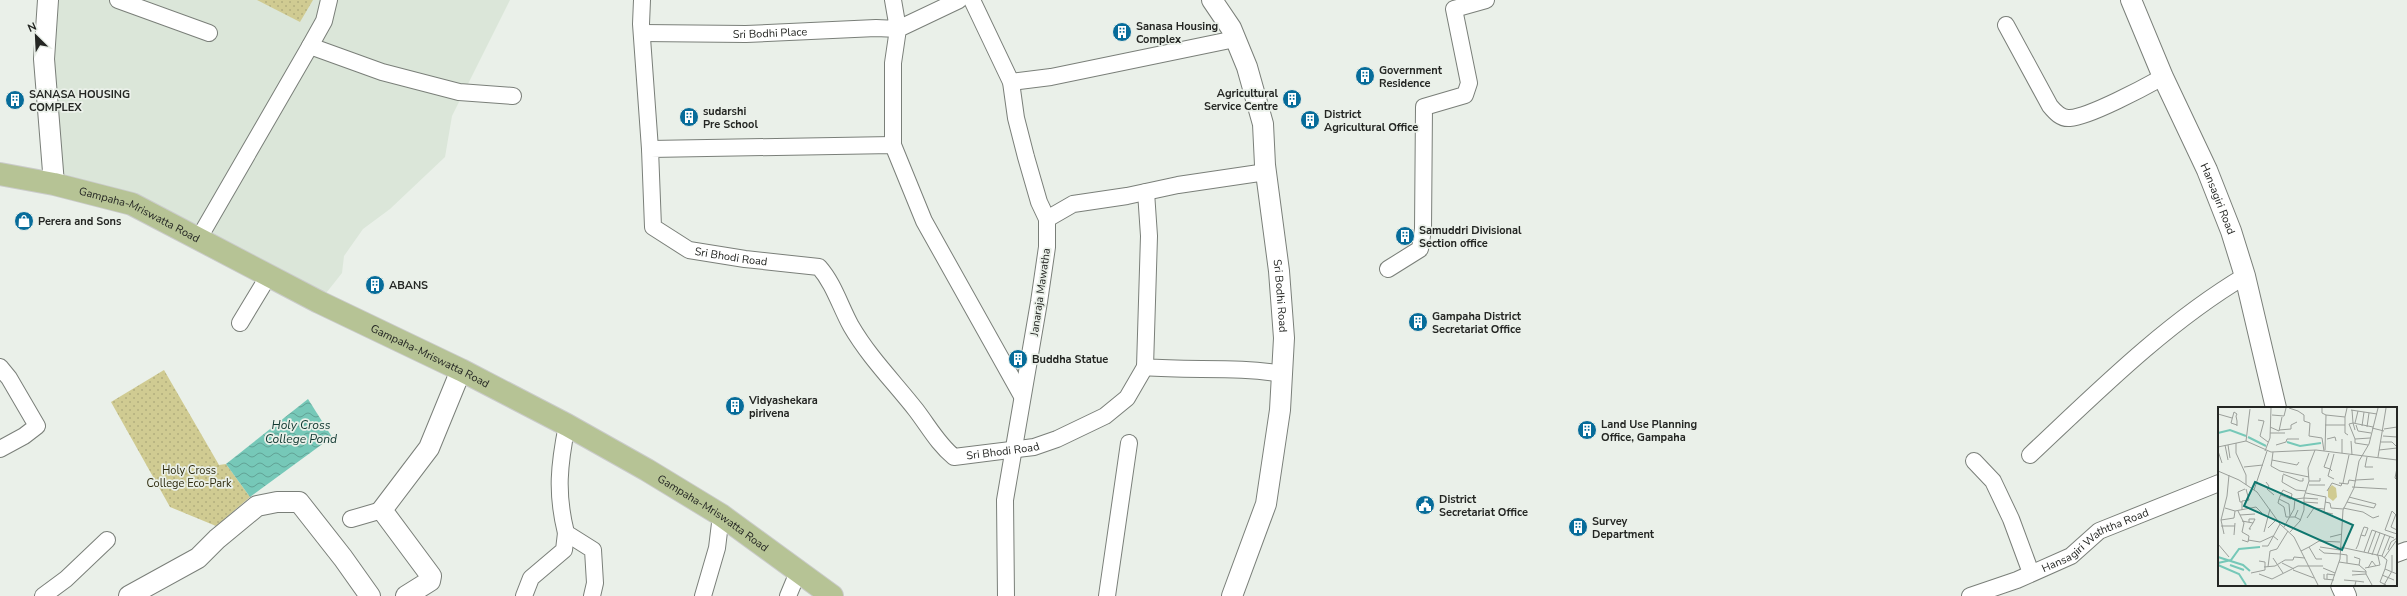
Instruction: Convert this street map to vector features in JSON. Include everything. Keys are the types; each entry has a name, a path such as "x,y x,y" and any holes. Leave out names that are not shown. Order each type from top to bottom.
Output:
{"main road":[{"name":"Gampaha-Mriswatta Road","path":"0,174 54,184 132,204 319,302 461,370 567,425 722,515 832,596"}],"street":[{"path":"48,0 44,59 54,184"},
{"path":"118,0 209,33"},
{"path":"199,238 324,21 329,0"},
{"path":"642,0 642,34 650,149 893,145"},
{"path":"893,0 898,29 893,63 893,145 924,221 1022,396"},
{"path":"898,29 959,0"},
{"name":"Janaraja Mawatha","path":"972,0 1011,82 1016,118 1026,157 1039,202 1047,219 1046,247 1040,294 1012,450 1005,500 1006,596"},
{"name":"Sri Bodhi Road","path":"1212,0 1231,28 1247,67 1263,124 1266,172 1279,272 1284,338 1280,410 1266,504 1232,596"},
{"path":"1388,269 1420,249 1423,229 1424,107 1465,95 1469,83 1454,9 1486,0"},
{"name":"Hansagiri Road","path":"2131,0 2162,77 2209,177 2231,231 2245,276 2276,407"},
{"path":"2006,25 2050,106 2059,116 2069,119 2080,116 2142,89 2162,77"},
{"name":"Sri Bodhi Place","path":"642,34 746,34 860,29 898,29"},
{"path":"1011,82 1051,77 1235,39"},
{"path":"310,46 382,72 459,92 513,96"},
{"name":"Sri Bhodi Road","path":"650,149 653,227 689,250 745,259 819,267 828,278 851,325 866,349 917,412 940,446 954,458 1034,447 1058,439 1105,416 1127,398 1145,367 1149,236 1146,192"},
{"path":"1047,219 1073,204 1266,172"},
{"path":"240,323 269,275"},
{"path":"2030,455 2144,349 2218,292 2245,276"},
{"path":"0,367 9,378 38,426 24,436 0,449"},
{"path":"1145,367 1178,370 1258,369 1282,374"},
{"path":"351,519 382,510 429,448 461,370"},
{"path":"524,596 531,578 564,550 566,533 558,488 561,454 567,425"},
{"path":"1107,596 1129,443"},
{"path":"1974,461 1993,481 2011,519 2031,573"},
{"name":"Hansagiri Waththa Road","path":"1970,596 2071,556 2099,532 2218,483"},
{"path":"129,596 198,558 217,538 257,506 277,502 299,502 343,558 370,596"},
{"path":"382,510 431,576 430,581 406,596"},
{"path":"703,596 717,548 722,515"},
{"path":"566,533 593,550 595,583 592,596"},
{"path":"43,596 66,579 107,540"},
{"path":"2397,554 2407,550"},
{"path":"788,596 798,572"},
{"path":"2341,586 2346,596"}],"shaded area":[{"path":"52,0 510,0 452,116 445,157 390,209 363,229 344,256 342,273 319,302 255,257 52,183"}],"green space":[{"path":"257,0 313,0 300,22"},
{"name":"Holy Cross College Eco-Park","path":"164,370 219,465 226,464 250,497 216,526 170,507 111,402"}],"water":[{"name":"Holy Cross College Pond","path":"308,399 332,437 250,497 226,464"}],"place":[{"name":"Sanasa Housing Complex","path":"1122,32"},
{"name":"Government Residence","path":"1365,76"},
{"name":"Agricultural Service Centre","path":"1292,99"},
{"name":"SANASA HOUSING COMPLEX","path":"15,100"},
{"name":"sudarshi Pre School","path":"689,117"},
{"name":"District Agricultural Office","path":"1310,120"},
{"name":"Perera and Sons","path":"24,221"},
{"name":"Samuddri Divisional Section office","path":"1405,236"},
{"name":"ABANS","path":"375,285"},
{"name":"Gampaha District Secretariat Office","path":"1418,322"},
{"name":"Buddha Statue","path":"1018,359"},
{"name":"Vidyashekara pirivena","path":"735,406"},
{"name":"Land Use Planning Office, Gampaha","path":"1587,430"},
{"name":"District Secretariat Office","path":"1425,505"},
{"name":"Survey Department","path":"1578,527"}]}
